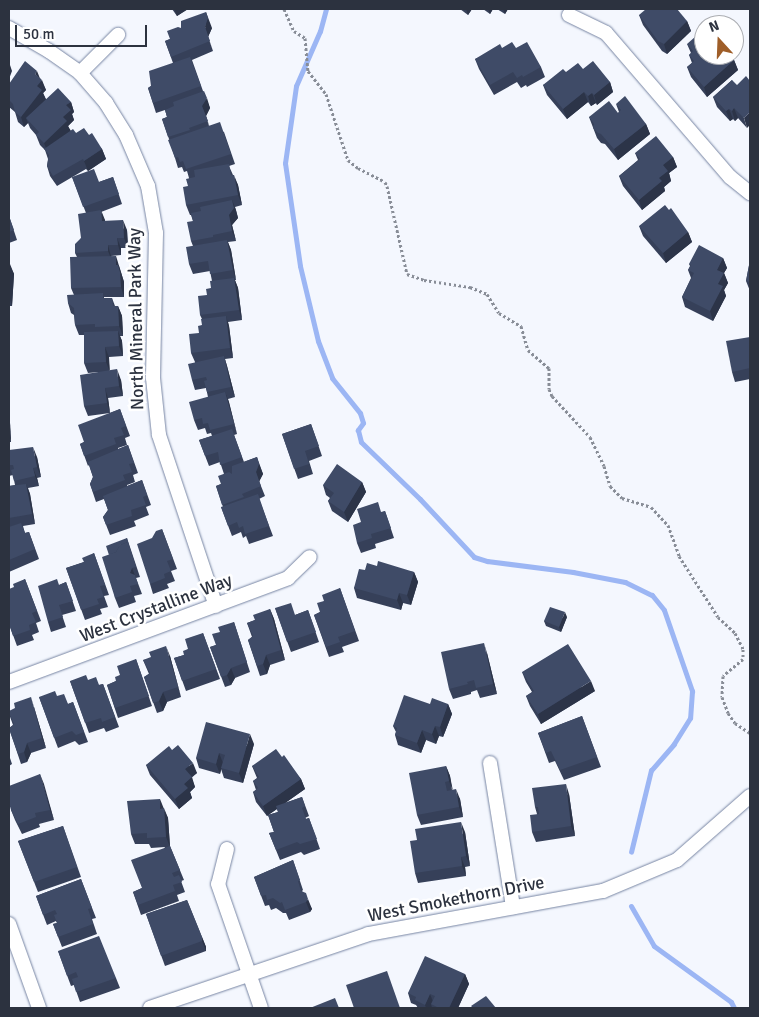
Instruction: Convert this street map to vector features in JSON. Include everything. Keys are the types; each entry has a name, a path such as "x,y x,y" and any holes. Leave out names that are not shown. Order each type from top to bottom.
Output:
{"street":[{"path":"569,14 606,33 730,177 750,193"},
{"name":"North Mineral Park Way","path":"9,28 49,51 80,73 106,103 126,135 148,186 156,233 153,378 158,427 166,460 216,606"},
{"path":"80,73 118,35"},
{"name":"West Crystalline Way","path":"9,682 288,578 310,557"},
{"path":"490,763 513,907"},
{"name":"West Smokethorn Drive","path":"150,1008 368,934 603,891 677,860 750,796"},
{"path":"227,849 218,884 261,1008"},
{"path":"9,924 39,1008"}],"path":[{"path":"284,9 294,31 305,38 308,71 326,94 348,160 358,168 383,180 387,186 408,274 424,280 470,287 486,294 499,313 522,326 528,350 549,368 549,389 552,396 590,437 604,466 610,486 622,498 651,508 668,525 679,556 718,617 735,633 743,649 743,659 723,676 722,697 728,713 735,723 750,733"}],"building":[{"path":"646,9 677,9 687,21 664,44 658,41 639,15"},
{"path":"206,12 208,18 205,27 210,41 171,57 165,41 170,39 167,31 178,27 181,28 181,21"},
{"path":"694,38 694,61 689,55 693,51 687,44"},
{"path":"512,42 516,48 527,42 541,67 523,77 522,75 517,78 513,72 490,85 475,59 500,44 502,48"},
{"path":"190,57 201,86 153,103 148,88 151,86 149,71"},
{"path":"25,61 37,71 35,74 42,80 37,86 42,90 21,117 15,112 13,104 9,100 9,84"},
{"path":"593,61 610,82 594,95 592,93 588,96 584,92 563,109 543,85 563,69 566,72 578,63 583,69"},
{"path":"694,61 694,65 728,65 704,87 687,67"},
{"path":"746,76 750,81 750,112 744,118 734,108 732,111 729,109 726,111 713,97 732,80 737,85"},
{"path":"58,88 71,102 66,105 71,110 63,117 67,121 44,143 36,135 39,132 26,118"},
{"path":"204,91 207,98 202,106 208,121 189,128 190,130 168,137 162,119 167,117 165,110 174,106 173,102"},
{"path":"625,96 646,124 614,149 593,128 594,124 589,117 609,101 618,113 621,110 616,104"},
{"path":"220,122 231,154 186,169 183,161 180,162 178,157 175,158 168,140"},
{"path":"84,128 89,135 92,133 102,149 84,161 83,159 53,176 47,166 49,155 44,149 73,129 76,133"},
{"path":"656,136 673,157 663,165 668,171 659,178 662,181 639,200 619,176 640,159 635,153"},
{"path":"229,164 231,175 234,175 238,195 186,205 183,187 188,186 186,179 195,177 194,170"},
{"path":"94,169 99,182 113,177 119,194 83,207 72,177"},
{"path":"232,200 234,208 229,215 232,231 191,241 187,222 193,221 191,213 201,211 200,207"},
{"path":"665,205 669,210 671,208 688,232 663,253 639,226"},
{"path":"101,210 102,221 123,220 124,238 117,238 118,245 108,245 108,251 75,253 75,244 81,238 78,214"},
{"path":"9,216 14,230 9,232"},
{"path":"227,240 233,270 210,274 208,261 189,264 186,247"},
{"path":"699,245 723,258 717,270 724,273 718,284 723,286 710,311 682,297 694,273 688,270 691,265 689,264"},
{"path":"116,256 121,287 71,288 70,257"},
{"path":"750,260 750,282 746,281"},
{"path":"234,278 239,310 200,315 198,296 207,295 206,289 211,288 210,281"},
{"path":"103,293 103,298 112,298 113,306 118,306 119,326 95,327 95,324 75,325 74,308 68,303 67,295"},
{"path":"226,316 230,348 191,353 189,334 199,333 198,326 202,325 201,319"},
{"path":"118,331 119,346 105,347 106,362 84,363 84,332"},
{"path":"750,337 750,368 732,372 726,341"},
{"path":"224,356 231,387 207,392 204,381 207,380 206,377 192,380 188,364"},
{"path":"117,369 119,386 105,388 107,403 84,406 80,375"},
{"path":"225,392 234,424 210,430 208,423 203,424 202,418 194,420 189,402"},
{"path":"120,409 126,426 121,428 124,435 114,438 116,444 84,456 80,444 84,442 78,425"},
{"path":"311,424 319,446 305,451 309,464 294,469 282,434"},
{"path":"232,429 242,457 220,465 218,452 205,456 199,440"},
{"path":"128,445 134,463 129,464 132,472 123,475 125,480 93,492 90,484 93,477 88,462"},
{"path":"33,447 37,467 33,468 35,476 14,481 11,470 14,469 13,465 9,465 9,450"},
{"path":"257,457 259,464 256,472 261,486 242,494 244,497 222,505 216,486 221,484 218,476 229,472 232,474 232,466"},
{"path":"337,464 362,482 344,512 328,501 334,493 323,485"},
{"path":"142,480 147,495 143,497 146,505 131,510 132,516 106,525 103,517 108,510 103,496"},
{"path":"26,484 32,514 9,518 9,486"},
{"path":"258,494 269,526 245,534 243,526 239,528 237,522 228,526 221,507"},
{"path":"378,502 381,512 385,511 391,528 371,534 372,538 357,543 353,525 361,522 357,509"},
{"path":"21,523 25,533 29,532 35,549 9,560 9,527"},
{"path":"162,529 173,559 167,561 171,571 164,574 165,578 150,584 137,544 152,538 156,531"},
{"path":"127,538 128,542 120,545 116,552 109,555 106,546"},
{"path":"128,542 136,567 132,568 130,573 135,575 138,584 130,586 132,592 115,598 102,557 116,552 120,545"},
{"path":"94,553 105,585 100,586 104,597 97,599 99,604 81,610 66,568 84,562 82,558"},
{"path":"378,561 414,572 407,595 399,593 397,600 354,588 359,569 365,570 367,563 377,566"},
{"path":"25,579 37,611 32,613 36,622 29,625 30,630 13,636 9,624 9,589 14,587 13,584"},
{"path":"57,579 59,585 66,582 73,601 59,605 63,617 48,622 38,586"},
{"path":"340,588 355,631 338,637 340,642 326,647 314,615 320,612 317,603 324,601 322,595"},
{"path":"291,603 295,615 308,610 316,632 287,642 275,608"},
{"path":"550,607 565,612 559,627 544,621"},
{"path":"270,609 281,650 266,655 263,664 257,666 248,640 253,636 247,623 255,620 253,615"},
{"path":"234,622 247,662 231,668 227,675 221,677 210,647 216,645 212,634 220,632 218,627"},
{"path":"203,633 216,669 182,681 174,658 184,655 183,651 188,649 185,639"},
{"path":"484,643 493,684 476,688 474,680 467,682 468,684 449,689 441,652"},
{"path":"568,644 591,681 538,714 526,696 534,691 522,672"},
{"path":"166,646 178,687 163,692 159,701 153,703 144,677 150,673 143,660 151,657 149,652"},
{"path":"136,659 149,696 115,708 107,685 116,681 115,677 120,675 117,666"},
{"path":"86,675 88,680 96,677 99,685 103,684 115,717 102,722 101,718 85,723 70,681"},
{"path":"55,691 57,696 64,694 68,704 73,702 84,732 76,735 72,731 54,738 39,697"},
{"path":"404,695 430,704 432,698 448,704 440,727 435,726 432,734 422,730 417,743 395,735 397,728 393,726"},
{"path":"31,697 42,738 27,743 24,752 18,754 9,729 14,724 9,711 15,708 14,703"},
{"path":"582,716 597,757 560,770 551,751 546,753 538,733"},
{"path":"206,722 250,734 239,773 221,768 225,755 219,753 216,764 196,758"},
{"path":"178,745 193,763 185,769 192,777 184,784 188,788 175,799 146,765 169,746 172,750"},
{"path":"276,749 282,757 284,755 301,779 263,806 253,792 258,788 253,781 259,777 252,766"},
{"path":"446,766 449,781 445,782 447,791 456,789 459,807 417,815 409,773"},
{"path":"40,774 50,810 35,813 36,817 18,824 9,803 9,786"},
{"path":"566,784 571,826 532,832 530,815 539,814 538,807 535,807 532,788"},
{"path":"302,797 305,806 302,808 306,819 309,818 317,839 300,844 297,842 276,850 269,833 274,832 268,815 278,812 276,806"},
{"path":"160,799 160,809 164,808 166,837 147,838 147,833 131,834 127,801"},
{"path":"461,822 466,856 461,857 462,866 415,873 410,841 417,840 415,829"},
{"path":"63,826 77,867 34,882 18,841"},
{"path":"170,846 180,870 172,873 174,877 179,875 182,882 173,885 175,891 138,905 133,892 142,888 131,860"},
{"path":"293,860 300,880 298,881 301,891 306,893 308,899 306,902 285,910 282,902 280,903 273,898 267,900 266,895 261,896 254,877"},
{"path":"81,879 92,908 88,909 93,924 58,937 53,924 57,923 54,915 57,914 55,910 43,915 36,896"},
{"path":"187,900 202,941 161,956 146,914"},
{"path":"99,936 116,978 76,992 72,979 78,977 76,972 67,976 58,951"},
{"path":"425,956 465,974 449,1008 439,1008 431,1004 435,996 430,994 425,1005 415,1000 416,997 408,993"},
{"path":"387,971 400,1008 354,1008 346,985"},
{"path":"486,996 496,1008 473,1008 471,1006"},
{"path":"335,998 339,1008 310,1008"}],"waterway":[{"path":"326,9 320,31 296,86 285,163 300,266 318,341 332,378 360,413 363,423 358,430 361,442 420,499 474,557 487,561 573,572 625,582 652,595 664,610 692,691 690,718 674,744 651,770 631,852"},
{"path":"631,906 654,946 731,1002 734,1008"}]}
